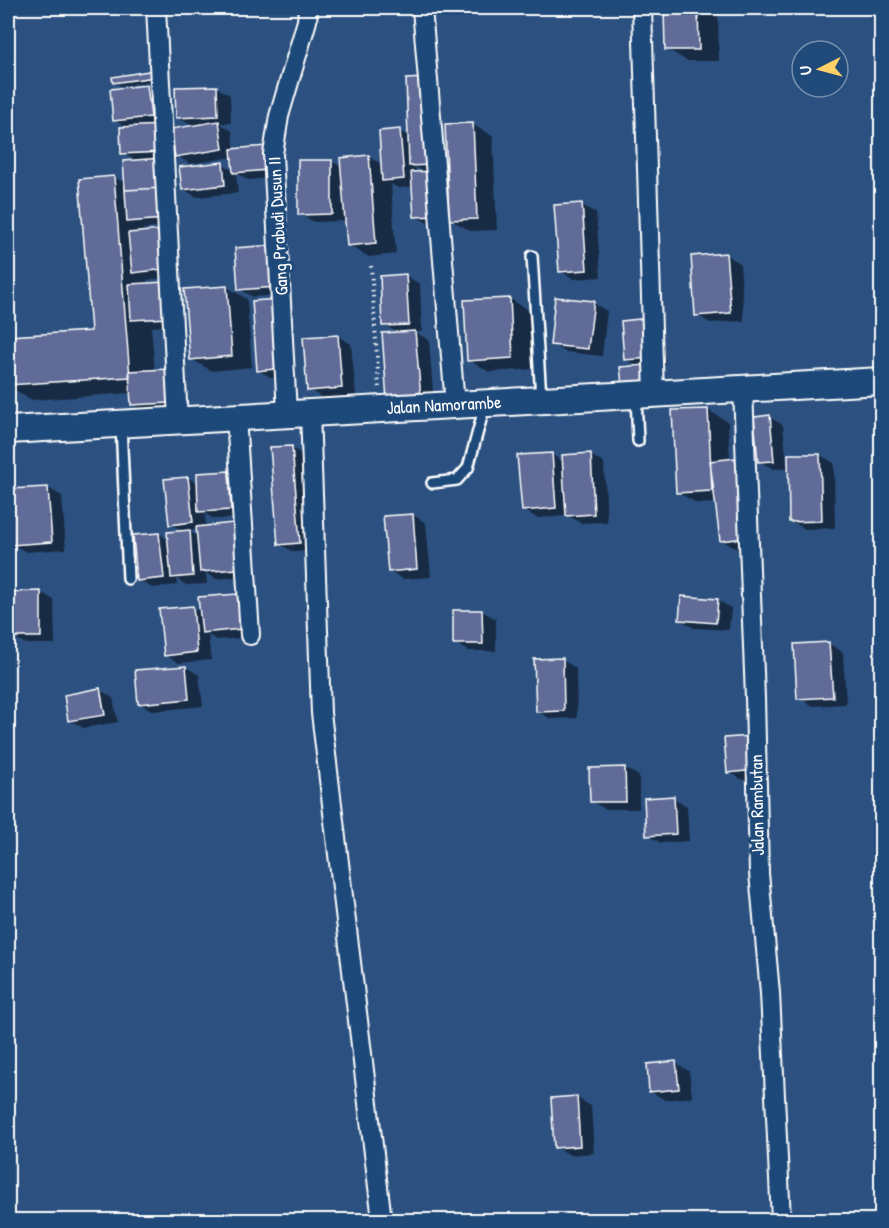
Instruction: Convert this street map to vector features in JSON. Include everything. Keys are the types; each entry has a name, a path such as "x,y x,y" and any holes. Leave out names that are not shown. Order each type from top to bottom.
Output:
{"street":[{"path":"156,8 178,420"},
{"name":"Gang Prabudi Dusun II","path":"308,8 307,21 279,116 273,154 298,412 321,713 382,1221"},
{"path":"422,8 455,405"},
{"path":"642,8 645,395"},
{"name":"Jalan Namorambe","path":"8,430 882,381"},
{"name":"Jalan Rambutan","path":"743,389 759,873 770,993 781,1221"},
{"path":"236,416 250,635"}],"lane":[{"path":"532,256 541,400"},
{"path":"638,441 645,395"},
{"path":"432,483 457,480 468,468 485,403"},
{"path":"121,423 128,579"}],"path":[{"path":"371,266 381,408"}],"building":[{"path":"664,8 698,8 699,50 665,50"},
{"path":"155,70 155,77 113,83 112,77"},
{"path":"426,78 430,165 409,166 406,79"},
{"path":"147,85 151,117 113,121 110,89"},
{"path":"217,86 218,116 176,118 175,87"},
{"path":"219,121 223,149 175,157 171,129"},
{"path":"473,123 477,219 449,220 445,124"},
{"path":"162,125 163,152 121,154 120,127"},
{"path":"400,129 404,179 382,181 379,131"},
{"path":"266,146 268,170 233,173 231,149"},
{"path":"369,155 376,243 347,246 340,158"},
{"path":"161,158 163,188 125,190 123,161"},
{"path":"298,160 332,160 332,214 298,215"},
{"path":"223,162 225,185 182,190 179,167"},
{"path":"434,171 436,216 414,217 411,172"},
{"path":"114,176 130,377 8,385 8,336 91,331 79,179"},
{"path":"163,188 165,219 127,222 125,190"},
{"path":"582,203 587,270 559,272 554,205"},
{"path":"162,230 166,269 132,273 128,233"},
{"path":"274,245 277,287 238,290 235,248"},
{"path":"726,253 731,313 695,316 691,256"},
{"path":"406,274 409,325 382,326 380,276"},
{"path":"166,282 168,318 131,320 129,284"},
{"path":"227,286 232,356 190,360 184,289"},
{"path":"555,297 594,301 588,349 550,345"},
{"path":"510,298 513,358 467,361 464,300"},
{"path":"278,299 283,368 257,371 252,301"},
{"path":"649,318 652,358 624,360 621,321"},
{"path":"415,331 421,398 387,400 382,333"},
{"path":"338,335 342,388 307,391 303,337"},
{"path":"646,365 648,382 622,384 620,367"},
{"path":"168,369 170,403 131,405 129,371"},
{"path":"708,409 712,491 676,493 672,410"},
{"path":"770,415 774,461 758,462 754,417"},
{"path":"292,446 300,543 278,545 270,447"},
{"path":"552,453 556,508 522,511 517,455"},
{"path":"591,453 594,514 566,516 562,455"},
{"path":"788,454 820,454 822,521 789,522"},
{"path":"735,458 745,538 720,541 710,461"},
{"path":"229,471 231,510 198,512 197,473"},
{"path":"188,477 193,522 169,525 164,479"},
{"path":"48,487 52,542 11,545 8,489"},
{"path":"413,514 417,569 388,572 383,516"},
{"path":"233,523 237,569 200,572 196,527"},
{"path":"190,530 193,576 171,578 167,532"},
{"path":"159,533 164,578 137,581 133,535"},
{"path":"41,591 41,637 11,637 10,592"},
{"path":"238,594 241,629 202,633 198,597"},
{"path":"681,596 718,599 716,623 679,620"},
{"path":"193,606 197,652 164,656 159,609"},
{"path":"453,610 482,610 483,644 453,644"},
{"path":"829,642 833,697 797,699 794,644"},
{"path":"563,658 564,711 536,712 534,659"},
{"path":"186,666 189,699 138,704 135,670"},
{"path":"100,688 105,715 68,721 64,695"},
{"path":"752,736 755,770 727,773 724,738"},
{"path":"625,767 626,802 590,802 589,768"},
{"path":"674,796 676,834 646,836 644,798"},
{"path":"676,1061 679,1089 649,1092 647,1064"},
{"path":"577,1096 580,1146 554,1148 551,1098"}]}
